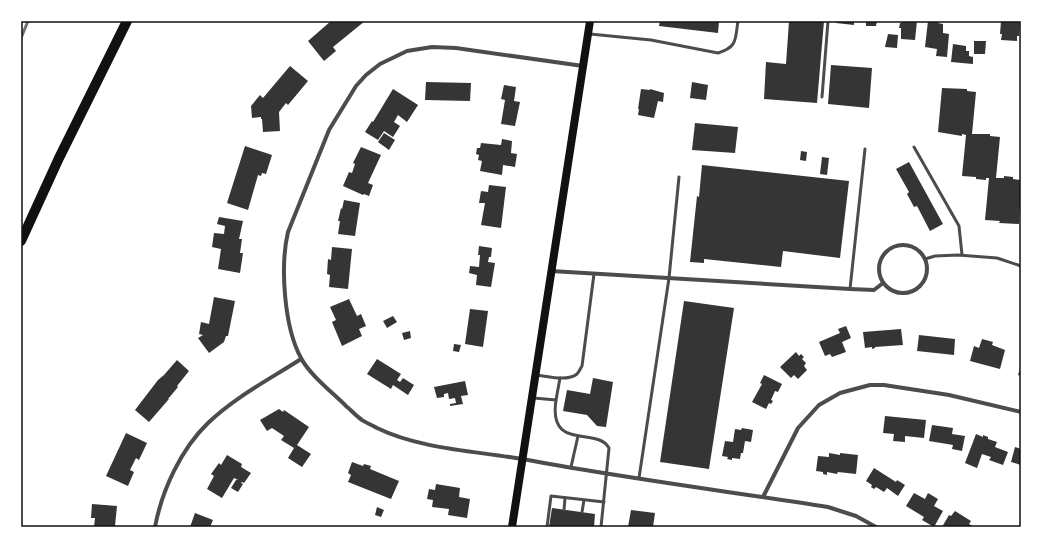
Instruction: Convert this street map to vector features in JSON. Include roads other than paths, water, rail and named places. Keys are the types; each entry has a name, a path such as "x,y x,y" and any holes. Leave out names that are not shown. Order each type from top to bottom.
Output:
{"main road":[{"path":"21,241 127,21"},
{"path":"512,527 590,21"}],"street":[{"path":"583,66 456,48 432,47 407,51 380,64 366,75 356,86 329,130 288,232 285,245 285,294 295,344 301,359 329,390 362,420 393,436 427,444 571,468 828,507 856,516 868,525 876,527"},
{"path":"899,245 907,245 915,248 925,259 927,267 926,275 923,282 912,292 896,292 889,289 880,276 880,264 885,253 891,248 899,245"},
{"path":"551,271 874,290 884,283"},
{"path":"155,527 164,494 174,473 190,445 208,423 237,399 301,359"},
{"path":"763,497 798,428 819,405 840,393 870,385 884,385 949,395 1021,412"}],"lane":[{"path":"588,34 651,40 718,53 729,50 735,42 738,21"},
{"path":"822,97 828,21"},
{"path":"914,147 959,226 962,255"},
{"path":"850,289 865,149"},
{"path":"639,478 669,278 679,178"},
{"path":"925,259 935,256 962,255 996,258 1021,266"},
{"path":"536,375 560,378 572,377 578,373 582,366 594,274"},
{"path":"560,378 556,400 555,418 560,427 566,432 602,441 607,444 609,448 601,527"},
{"path":"532,398 556,400"},
{"path":"571,468 578,436"},
{"path":"547,527 551,496 604,502"},
{"path":"564,510 566,498"},
{"path":"582,512 584,500"}],"railway":[{"path":"21,38 28,21"}]}
